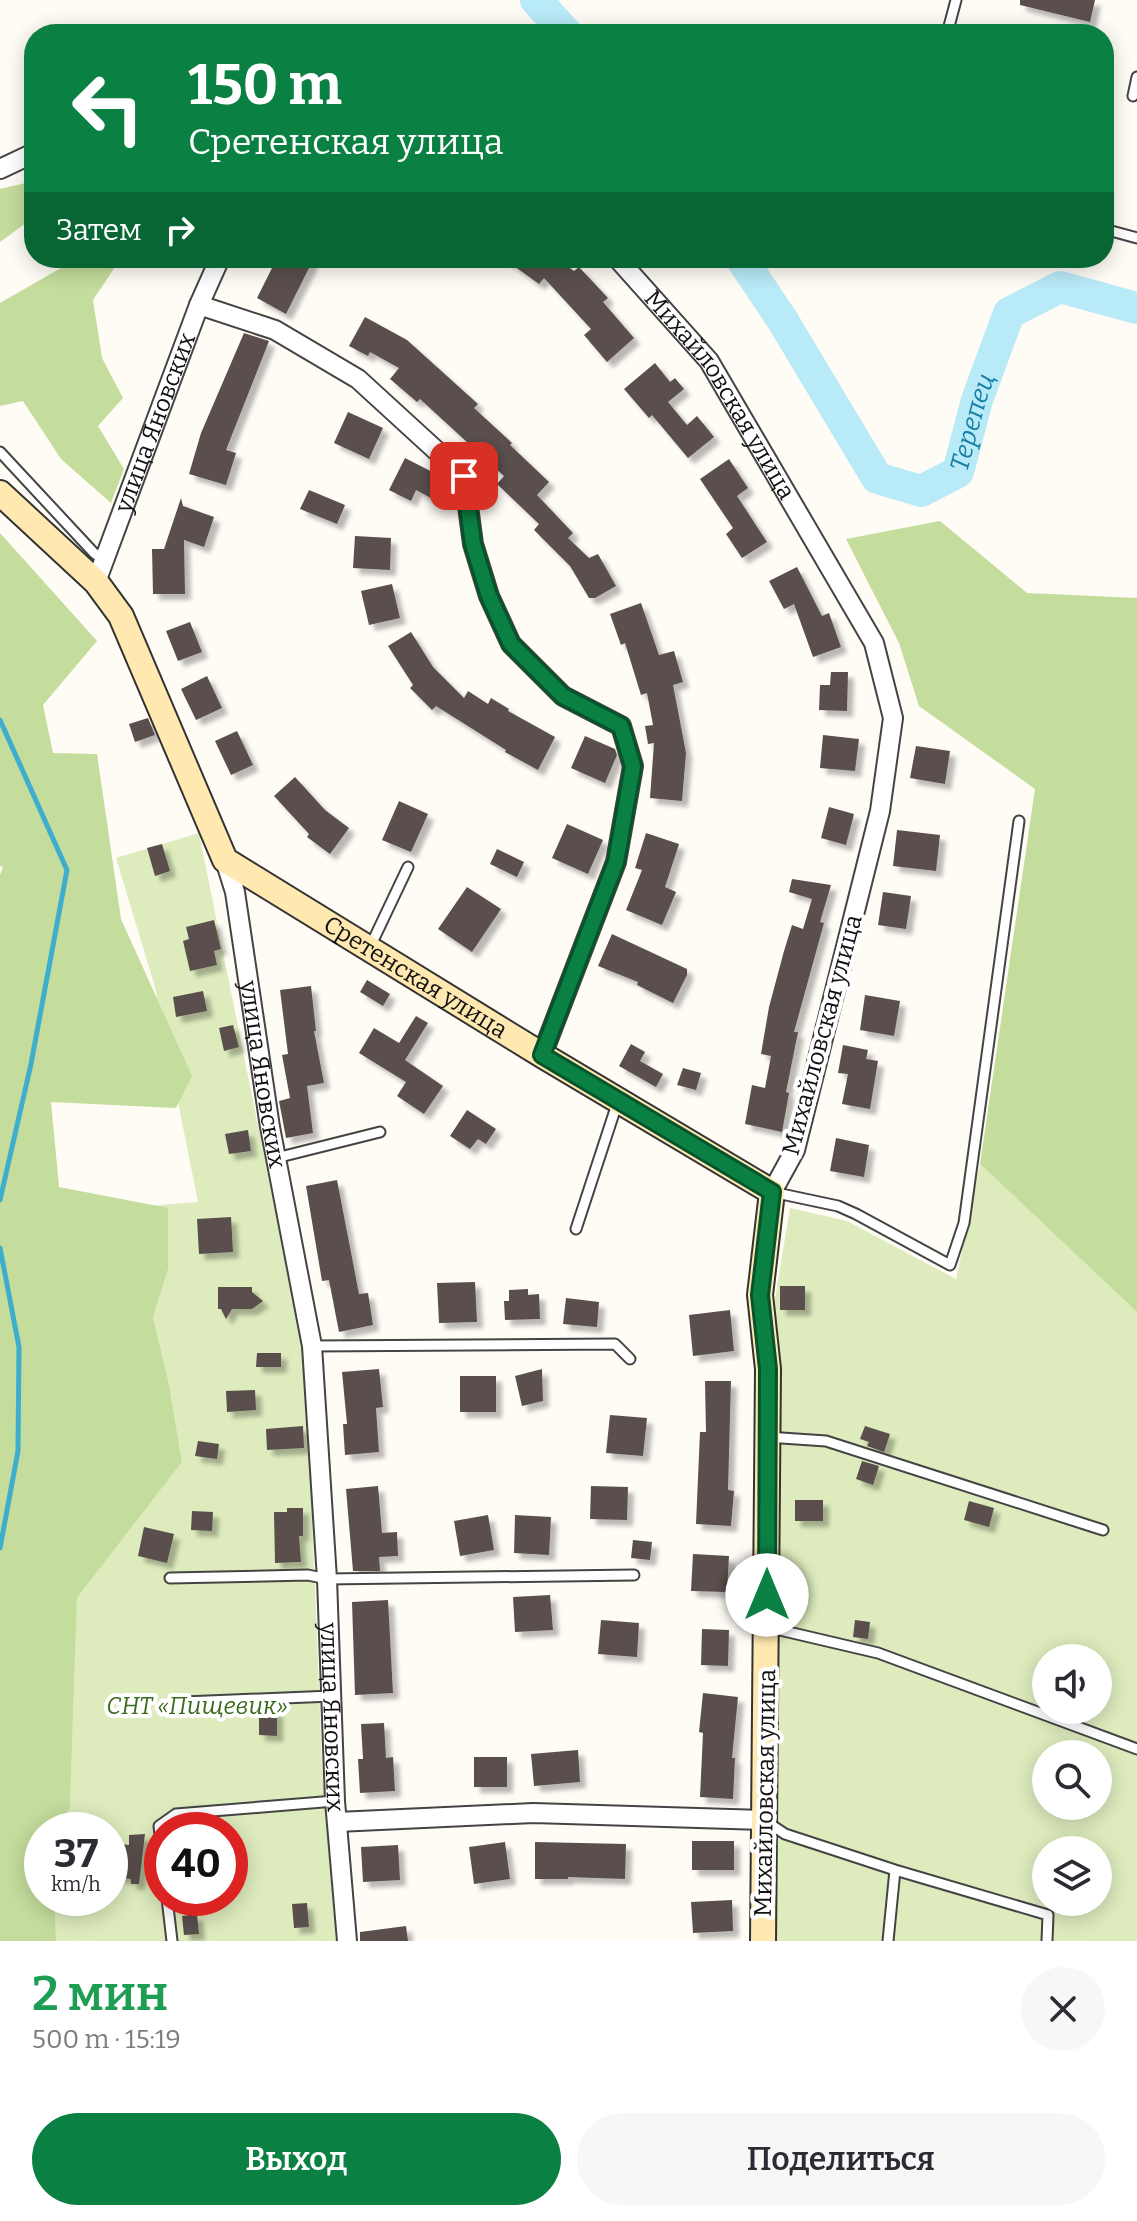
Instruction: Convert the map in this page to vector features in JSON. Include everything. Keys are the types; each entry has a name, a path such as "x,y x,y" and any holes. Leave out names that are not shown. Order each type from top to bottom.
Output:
{"street":[{"path":"0,169 24,158"},
{"name":"улица Яновских","path":"216,268 100,571 225,860 235,892 276,1158 312,1346 327,1579 335,1801 347,1941"},
{"name":"Михайловская улица","path":"626,268 709,361 874,643 893,718 880,811 795,1150 772,1192 760,1295 768,1369 763,1941"},
{"path":"199,305 275,330 358,379 464,476 473,544 489,596 511,644 563,696 621,726 633,766 616,862 542,1055"},
{"path":"0,493 100,571"},
{"name":"Сретенская улица","path":"225,860 772,1192"},
{"path":"337,1822 533,1813 764,1820"}],"lane":[{"path":"950,24 956,0"},
{"path":"1133,96 1137,77"},
{"path":"1114,232 1137,238"},
{"path":"0,452 94,553 100,571"},
{"path":"772,1192 847,1210 950,1265 964,1223 1019,821"},
{"path":"369,949 408,867"},
{"path":"576,1229 618,1101"},
{"path":"276,1158 380,1132"},
{"path":"312,1346 615,1344 630,1359"},
{"path":"767,1437 826,1441 1103,1530"},
{"path":"170,1578 634,1575"},
{"path":"767,1627 878,1653 1137,1749"},
{"path":"184,1702 332,1696"},
{"path":"200,1812 335,1801"},
{"path":"764,1820 785,1834 1048,1915 1047,1941"},
{"path":"888,1941 895,1870"},
{"path":"169,1916 172,1941"}],"green space":[{"path":"24,183 24,224 0,242 0,189"},
{"path":"61,268 114,268 93,300 102,358 123,398 98,426 124,469 111,503 61,459 23,401 0,406 0,303"},
{"path":"940,521 1027,593 1137,598 1137,1312 980,1164 1035,789 919,706 899,643 846,539"},
{"path":"0,533 97,641 43,705 53,753 97,754 121,919 192,1076 176,1108 51,1102 59,1187 168,1208 168,1269 153,1317 169,1384 182,1462 77,1598 70,1808 67,1812 24,1812 24,1916 55,1916 56,1941 0,1941 0,875 3,867 0,866"},
{"name":"СНТ «Пищевик»","path":"199,833 306,1364 322,1763 336,1941 56,1941 55,1916 128,1916 128,1812 67,1812 70,1808 77,1598 182,1462 169,1384 153,1317 168,1268 149,1206 198,1202 155,987 116,858"},
{"path":"980,1164 1137,1312 1137,1941 775,1941 775,1299 790,1208 847,1221 956,1279"}],"building":[{"path":"1020,0 1095,0 1090,22 1020,5"},
{"path":"272,268 309,268 286,314 257,298"},
{"path":"517,268 570,268 574,271 580,268 608,298 603,302 634,338 607,362 584,335 591,329 544,278 539,284"},
{"path":"365,317 407,340 478,404 474,408 549,482 537,495 573,533 568,538 589,558 598,554 616,586 595,598 589,598 570,566 534,530 539,524 497,484 504,476 420,399 417,402 390,379 399,368 370,352 368,356 349,346"},
{"path":"244,333 269,341 226,450 236,453 226,485 189,474 201,433"},
{"path":"655,363 670,382 675,378 684,389 668,402 687,425 697,416 714,437 688,458 652,415 649,418 624,389"},
{"path":"348,412 383,428 369,459 334,443"},
{"path":"405,458 442,477 431,498 416,490 411,501 389,490"},
{"path":"729,459 748,488 737,496 767,542 742,558 726,534 733,528 700,479"},
{"path":"309,490 345,505 337,524 300,509"},
{"path":"181,498 183,506 214,517 204,547 184,540 185,594 153,594 152,549 164,549"},
{"path":"355,536 391,538 390,570 353,568"},
{"path":"797,567 822,616 829,613 841,647 813,657 794,604 784,609 769,581"},
{"path":"392,584 400,618 369,625 361,591"},
{"path":"641,603 659,655 674,651 683,682 673,685 686,753 682,801 650,798 654,743 648,744 645,726 653,725 647,693 641,695 625,643 621,645 610,614"},
{"path":"190,622 202,652 178,661 166,631"},
{"path":"411,632 433,667 464,698 468,691 488,704 491,698 555,737 538,770 436,706 432,710 410,688 413,685 388,646"},
{"path":"831,672 848,672 847,711 819,710 820,685 830,685"},
{"path":"207,676 222,708 196,720 181,689"},
{"path":"148,718 155,735 135,742 129,724"},
{"path":"237,731 253,765 231,775 215,741"},
{"path":"823,735 859,739 855,771 820,768"},
{"path":"585,736 615,749 617,755 605,783 571,768"},
{"path":"916,746 950,751 945,784 910,778"},
{"path":"295,777 325,810 349,828 330,854 307,837 309,834 274,796"},
{"path":"399,801 428,814 411,852 382,840"},
{"path":"829,807 854,814 846,845 821,838"},
{"path":"567,824 603,840 588,874 552,858"},
{"path":"897,830 940,835 936,871 893,866"},
{"path":"646,833 679,844 665,887 676,892 662,925 626,910 642,870 635,868"},
{"path":"162,844 170,871 155,876 147,848"},
{"path":"497,849 524,862 517,877 490,864"},
{"path":"792,879 831,885 820,922 824,923 794,1032 798,1032 782,1132 745,1124 752,1085 765,1088 771,1056 761,1054 769,1007 784,951 792,925 803,929 812,899 789,892"},
{"path":"467,887 501,909 472,952 438,929"},
{"path":"883,892 911,896 906,929 878,925"},
{"path":"214,920 221,949 214,951 217,965 190,971 183,941 189,939 186,927"},
{"path":"612,934 687,969 673,1003 637,985 638,982 598,966"},
{"path":"367,980 390,994 383,1006 360,992"},
{"path":"311,986 314,1031 324,1083 307,1086 313,1133 286,1138 279,1101 290,1098 282,1055 288,1054 280,990"},
{"path":"203,991 207,1011 176,1017 173,997"},
{"path":"865,995 900,1001 894,1036 860,1030"},
{"path":"416,1016 428,1023 405,1060 443,1086 424,1114 397,1096 406,1082 359,1053 374,1028 399,1043"},
{"path":"233,1025 239,1047 224,1051 219,1028"},
{"path":"631,1044 645,1052 640,1061 663,1074 656,1087 619,1066"},
{"path":"843,1045 868,1050 866,1059 878,1061 870,1109 842,1104 848,1074 838,1073"},
{"path":"683,1068 701,1073 696,1090 677,1085"},
{"path":"467,1110 496,1129 486,1144 478,1139 470,1149 450,1136"},
{"path":"248,1130 251,1151 229,1154 225,1134"},
{"path":"836,1138 869,1145 864,1177 830,1171"},
{"path":"337,1180 359,1294 368,1293 373,1325 339,1332 329,1280 322,1281 306,1186"},
{"path":"231,1217 233,1252 199,1254 197,1219"},
{"path":"475,1282 477,1322 439,1323 437,1283"},
{"path":"780,1286 805,1286 805,1310 780,1310"},
{"path":"218,1287 252,1287 252,1292 263,1301 252,1309 232,1309 226,1319 218,1309"},
{"path":"528,1289 528,1295 539,1294 540,1319 505,1320 504,1301 509,1301 509,1290"},
{"path":"566,1298 599,1302 597,1327 563,1324"},
{"path":"730,1310 734,1351 693,1356 689,1315"},
{"path":"257,1353 281,1353 281,1367 256,1367"},
{"path":"379,1369 383,1407 376,1408 379,1452 345,1455 343,1424 347,1424 342,1372"},
{"path":"542,1369 543,1401 522,1406 515,1376"},
{"path":"460,1376 496,1376 496,1412 460,1412"},
{"path":"705,1381 731,1381 728,1490 734,1491 731,1526 696,1524 700,1432 706,1432"},
{"path":"255,1390 256,1410 227,1412 226,1391"},
{"path":"610,1415 647,1418 643,1456 606,1453"},
{"path":"303,1426 304,1448 267,1450 266,1429"},
{"path":"865,1426 890,1434 884,1452 867,1446 869,1442 860,1439"},
{"path":"198,1441 219,1444 217,1459 195,1456"},
{"path":"862,1461 879,1466 873,1485 856,1479"},
{"path":"378,1486 382,1533 397,1532 398,1556 379,1557 380,1571 353,1571 346,1489"},
{"path":"591,1486 628,1487 627,1520 590,1519"},
{"path":"795,1500 823,1500 823,1521 795,1521"},
{"path":"969,1501 994,1508 989,1527 964,1520"},
{"path":"287,1508 303,1508 303,1536 299,1536 301,1562 275,1563 274,1512 287,1512"},
{"path":"192,1511 213,1512 212,1531 191,1530"},
{"path":"488,1515 494,1550 460,1556 454,1521"},
{"path":"515,1515 551,1517 549,1555 514,1553"},
{"path":"144,1527 174,1534 167,1563 138,1556"},
{"path":"633,1540 652,1542 650,1560 631,1558"},
{"path":"693,1554 729,1556 727,1592 691,1591"},
{"path":"550,1595 553,1630 515,1632 513,1597"},
{"path":"388,1600 393,1693 355,1695 352,1602"},
{"path":"601,1620 639,1623 637,1657 598,1654"},
{"path":"855,1620 870,1622 868,1639 853,1637"},
{"path":"702,1629 729,1630 728,1666 701,1665"},
{"path":"703,1693 738,1697 732,1758 735,1758 733,1799 700,1797 703,1733 699,1732"},
{"path":"259,1710 277,1710 277,1736 259,1735"},
{"path":"384,1723 386,1758 393,1757 395,1791 360,1793 358,1759 363,1759 361,1724"},
{"path":"578,1750 580,1782 534,1786 531,1754"},
{"path":"474,1757 507,1757 507,1787 474,1787"},
{"path":"144,1834 139,1884 131,1884 131,1879 128,1879 129,1835"},
{"path":"692,1841 734,1841 734,1870 692,1870"},
{"path":"505,1842 510,1879 474,1884 469,1847"},
{"path":"535,1842 626,1844 625,1879 535,1879"},
{"path":"398,1845 400,1880 363,1882 361,1847"},
{"path":"732,1900 733,1931 693,1933 691,1902"},
{"path":"307,1903 309,1927 294,1928 292,1904"},
{"path":"182,1916 197,1916 199,1934 184,1935"},
{"path":"406,1926 408,1941 360,1941 360,1932"}],"waterway":[{"name":"Терепец","path":"536,0 558,24"},
{"name":"Терепец","path":"748,268 877,478 921,491 958,472 977,400 1009,313 1060,287 1137,308"},
{"path":"0,720 67,870 31,1064 0,1200"},
{"path":"0,1248 19,1347 18,1451 0,1548"}],"route":[{"path":"464,476 473,544 489,596 511,644 563,696 621,726 633,766 616,862 542,1055 772,1192 760,1295 768,1369 767,1595"}]}
